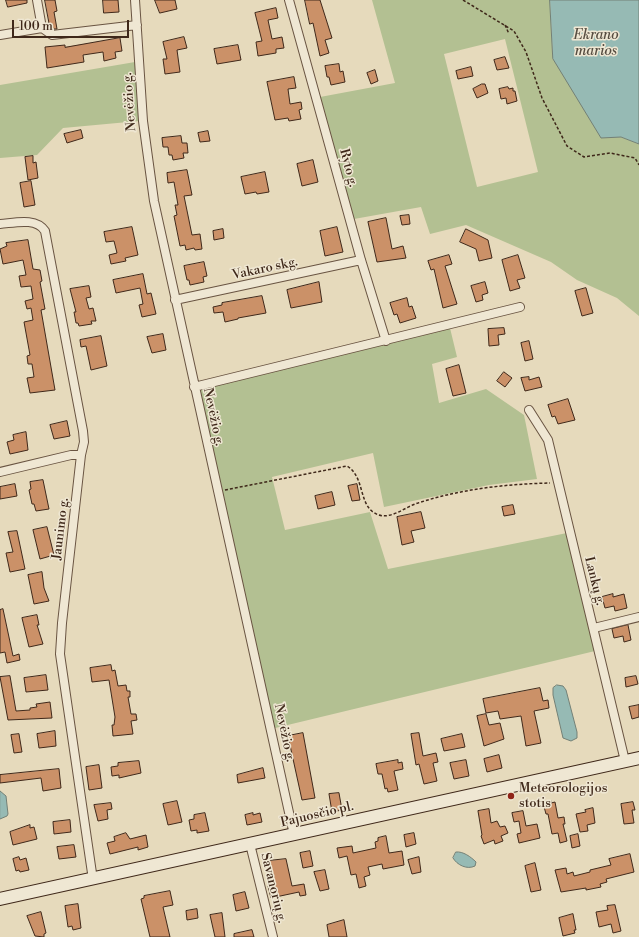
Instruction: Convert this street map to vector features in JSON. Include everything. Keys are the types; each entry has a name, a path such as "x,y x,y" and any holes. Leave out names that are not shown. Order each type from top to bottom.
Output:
{"main road":[{"name":"Pajuosčio pl.","path":"0,900 639,758"}],"street":[{"path":"37,0 42,28"},
{"name":"Nevėžio g.","path":"135,0 143,121 148,168 194,387 294,835"},
{"name":"Ryto g.","path":"289,0 361,260 386,341"},
{"path":"0,35 42,28 52,35 137,25"},
{"name":"Jaunimo g.","path":"0,224 32,222 37,224 45,231 83,431 84,442 81,455 63,611 60,654 93,880"},
{"name":"Vakaro skg.","path":"175,300 361,260"},
{"path":"194,387 520,307"},
{"name":"Lankų g.","path":"529,410 548,440 625,761"},
{"path":"0,472 71,455 81,455"},
{"path":"594,628 639,618"},
{"name":"Savanorių g.","path":"250,844 273,937"}],"path":[{"path":"463,0 505,24 514,31 526,52 542,98 567,146 584,157 610,153 635,158 639,165"},
{"path":"505,24 504,27 509,34"},
{"path":"217,491 347,466 352,469 356,475 368,508 380,516 387,516 417,503 470,490 514,484 558,483"}],"green space":[{"path":"372,0 550,0 553,59 621,137 639,144 639,316 617,298 577,280 551,262 466,225 430,234 421,207 354,219 320,97 395,83","holes":["505,39 538,172 477,187 444,54"]},
{"path":"135,62 139,121 63,128 37,155 0,158 0,85"},
{"path":"450,328 457,357 432,364 439,403 486,389 524,415 537,479 489,485 384,507 373,453 272,477 285,530 370,512 388,569 572,532 595,651 271,729 205,423 200,388"}],"water":[{"name":"Ekrano marios","path":"550,0 639,0 639,144 621,137 601,138 553,59"},
{"path":"557,685 563,686 566,690 577,732 577,738 571,741 563,738 553,695 553,688"},
{"path":"0,791 6,796 8,814 0,819"},
{"path":"456,852 461,852 469,856 476,862 475,866 466,867 457,863 453,858"}],"building":[{"path":"6,0 27,0 27,3 8,7"},
{"path":"45,0 55,0 57,11 54,12 57,29 50,27"},
{"path":"103,0 118,0 119,12 104,13"},
{"path":"155,0 175,0 177,9 160,13"},
{"path":"305,0 320,0 332,38 325,40 329,53 320,56 313,23 310,24"},
{"path":"276,8 278,18 268,20 272,39 282,37 284,48 276,49 276,53 258,56 256,42 262,41 255,13"},
{"path":"184,37 187,48 177,50 180,72 165,74 163,59 167,59 163,42"},
{"path":"120,38 122,51 115,52 116,58 104,61 103,52 83,55 84,62 47,68 45,47 65,45 65,47"},
{"path":"238,45 241,60 217,64 214,49"},
{"path":"505,57 509,68 497,70 494,60"},
{"path":"339,64 340,72 343,71 345,82 331,85 329,77 327,77 325,66"},
{"path":"471,67 473,76 458,79 456,71"},
{"path":"375,70 378,81 371,84 367,73"},
{"path":"294,77 296,88 288,89 290,104 301,102 302,109 299,110 301,119 289,121 288,118 275,120 267,82"},
{"path":"485,84 488,93 477,98 473,89"},
{"path":"508,87 509,89 513,88 513,91 515,91 517,101 507,104 506,98 501,99 499,89"},
{"path":"81,130 83,138 67,143 64,134"},
{"path":"208,131 210,141 200,142 198,133"},
{"path":"181,136 182,143 187,143 188,153 183,153 184,158 173,160 172,155 169,155 168,147 163,147 162,138"},
{"path":"33,156 33,163 36,162 38,178 28,180 25,157"},
{"path":"313,160 318,182 302,186 297,164"},
{"path":"187,170 192,195 184,196 192,235 200,234 202,249 195,250 194,248 186,250 185,245 180,246 174,216 177,215 175,205 178,205 174,182 168,183 167,173"},
{"path":"265,172 269,192 245,194 241,177"},
{"path":"31,181 35,205 24,207 20,183"},
{"path":"409,215 410,224 402,225 400,216"},
{"path":"386,218 392,249 403,246 406,258 377,262 368,222"},
{"path":"132,227 138,255 125,258 126,261 111,264 109,255 117,253 114,241 106,242 104,232"},
{"path":"337,227 343,252 325,256 320,231"},
{"path":"223,229 224,238 214,240 213,231"},
{"path":"466,229 488,240 492,258 479,261 476,249 460,242"},
{"path":"28,240 33,269 40,270 42,281 40,282 45,309 41,310 55,390 30,393 27,378 34,377 32,364 28,364 27,356 30,355 24,322 33,320 31,308 27,309 25,301 33,299 31,286 21,287 19,276 26,275 23,260 3,264 0,249 7,246 6,243"},
{"path":"449,255 452,264 445,266 457,304 443,308 434,269 431,270 428,261"},
{"path":"518,255 525,278 517,280 520,288 510,291 502,260"},
{"path":"204,262 207,276 203,277 204,282 190,285 189,280 187,280 184,266"},
{"path":"143,274 147,294 151,293 156,314 142,317 139,305 143,304 140,288 116,293 113,280"},
{"path":"319,282 322,302 291,308 287,290"},
{"path":"485,282 488,293 482,295 483,300 476,302 471,286"},
{"path":"89,286 91,297 86,298 89,309 93,308 96,321 91,321 92,324 79,326 78,323 76,323 74,312 76,312 70,289"},
{"path":"586,288 593,313 582,316 575,291"},
{"path":"262,296 266,313 225,322 223,312 214,313 213,307 222,305 222,303"},
{"path":"407,298 409,307 412,306 416,318 400,323 397,314 394,315 390,303"},
{"path":"504,328 505,334 498,335 499,345 489,346 488,329"},
{"path":"163,334 166,350 152,353 147,337"},
{"path":"101,336 107,366 91,370 86,346 81,347 80,340"},
{"path":"529,341 533,359 525,361 521,343"},
{"path":"459,365 466,393 453,396 446,369"},
{"path":"504,372 512,378 505,387 497,381"},
{"path":"529,377 529,380 539,377 542,387 525,391 521,378"},
{"path":"568,399 575,420 558,424 555,416 552,417 548,405"},
{"path":"67,421 70,436 54,439 50,425"},
{"path":"26,432 28,450 10,454 7,442 14,440 13,435"},
{"path":"43,480 49,509 36,511 34,504 32,504 29,490 31,489 30,482"},
{"path":"15,484 17,496 0,499 0,487"},
{"path":"357,484 360,500 352,501 348,486"},
{"path":"332,492 335,505 318,509 315,496"},
{"path":"513,505 515,514 504,516 502,507"},
{"path":"421,512 425,528 411,531 414,542 402,545 397,517"},
{"path":"47,527 54,555 40,559 33,530"},
{"path":"17,531 25,569 10,572 6,553 13,552 8,532"},
{"path":"42,572 44,588 49,601 34,604 28,575"},
{"path":"613,594 613,597 624,594 627,608 615,611 614,606 605,608 602,597"},
{"path":"3,609 13,656 19,654 20,660 7,663 5,652 0,653 0,610"},
{"path":"37,615 39,625 37,625 43,644 29,647 22,618"},
{"path":"628,625 631,640 624,642 623,636 614,638 612,629"},
{"path":"111,665 112,671 115,670 118,686 126,685 127,691 130,691 130,697 128,697 131,714 136,714 137,720 131,721 133,734 113,736 112,725 114,725 115,717 109,680 92,682 90,668"},
{"path":"46,675 48,690 26,692 24,678"},
{"path":"10,676 16,711 30,710 30,708 37,707 36,704 50,702 52,718 8,720 0,677"},
{"path":"636,676 638,684 626,687 625,678"},
{"path":"540,688 543,701 548,700 549,708 534,711 541,743 526,746 521,716 500,719 498,711 486,713 483,699"},
{"path":"639,705 639,717 632,719 629,707"},
{"path":"486,714 489,725 500,723 504,739 484,746 477,716"},
{"path":"55,731 56,746 39,748 37,734"},
{"path":"303,733 315,798 302,800 288,736"},
{"path":"419,733 423,756 436,753 438,762 433,763 437,781 424,784 419,764 416,765 411,734"},
{"path":"19,734 22,752 14,753 11,735"},
{"path":"462,734 465,747 444,751 441,739"},
{"path":"499,755 502,768 487,772 484,759"},
{"path":"398,760 398,763 402,762 403,769 394,771 398,790 388,792 387,788 385,789 382,774 378,774 376,764"},
{"path":"466,760 469,776 454,779 450,763"},
{"path":"139,761 141,773 119,778 119,775 112,776 111,767 118,766 118,763"},
{"path":"99,765 102,788 89,790 86,767"},
{"path":"263,768 265,778 238,783 237,775"},
{"path":"59,769 61,788 43,791 41,778 0,783 0,775"},
{"path":"339,793 342,810 332,812 329,794"},
{"path":"177,801 182,822 168,825 163,804"},
{"path":"551,801 551,803 555,802 558,818 564,817 565,824 563,824 567,841 560,843 558,833 552,834 548,814 546,814 543,803"},
{"path":"633,802 635,810 632,810 634,823 624,824 621,804"},
{"path":"111,803 112,809 107,810 108,819 98,821 94,805"},
{"path":"593,808 595,823 587,825 588,831 580,832 576,814 586,812 585,810"},
{"path":"489,809 491,823 497,821 500,827 505,826 508,833 501,836 503,841 495,844 494,840 484,844 481,836 478,811"},
{"path":"523,811 526,826 537,824 540,838 519,843 517,834 521,833 519,821 514,822 512,813"},
{"path":"205,813 209,831 197,833 197,830 191,831 189,820 194,819 194,815"},
{"path":"253,813 253,815 260,813 262,822 247,825 245,815"},
{"path":"70,820 71,832 54,834 53,822"},
{"path":"30,825 30,828 34,827 37,839 13,845 10,832"},
{"path":"126,833 130,839 146,835 148,847 138,850 138,847 110,854 107,843 115,841 114,837"},
{"path":"414,833 416,844 406,847 404,835"},
{"path":"578,834 580,846 572,848 570,836"},
{"path":"386,836 389,853 402,851 404,865 383,869 382,864 368,867 370,875 364,877 366,886 359,888 356,874 351,875 347,856 339,858 337,848 352,846 353,853 376,848 375,842 378,841 378,838"},
{"path":"74,845 76,857 59,859 57,847"},
{"path":"310,851 313,866 303,868 300,853"},
{"path":"630,854 634,872 606,879 607,882 600,884 601,887 561,892 555,870 566,868 567,874 573,872 574,876 611,865 609,859"},
{"path":"19,857 20,860 26,858 29,870 20,872 19,870 16,871 13,859"},
{"path":"419,857 421,872 412,874 408,860"},
{"path":"286,859 292,886 304,884 306,895 300,896 299,892 271,898 268,886 272,885 268,861"},
{"path":"535,863 541,890 531,892 525,866"},
{"path":"325,870 329,889 320,891 314,872"},
{"path":"170,891 173,905 163,907 170,937 150,937 141,899 144,898 144,896"},
{"path":"245,892 249,908 236,911 233,895"},
{"path":"78,904 81,928 73,930 72,926 68,927 65,906"},
{"path":"615,905 621,931 613,933 611,924 599,927 596,912 608,910 607,906"},
{"path":"197,909 198,918 187,920 186,911"},
{"path":"41,912 46,933 44,934 44,937 35,936 27,916"},
{"path":"222,913 225,937 215,937 210,915"},
{"path":"573,914 576,930 574,930 575,933 563,936 559,918"},
{"path":"344,920 347,937 329,937 327,925"},
{"path":"252,930 254,937 234,937 234,934"}],"place":[{"name":"Meteorologijos stotis","path":"511,796"}]}
